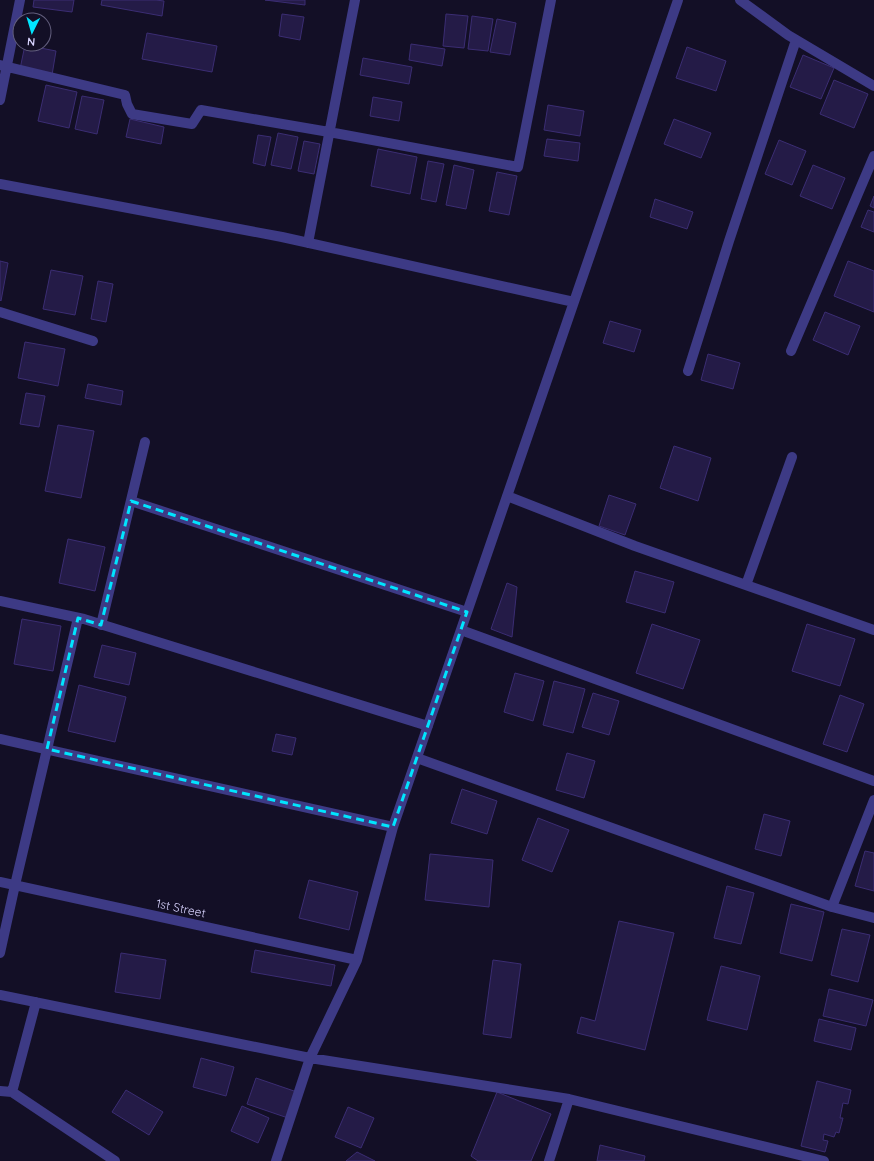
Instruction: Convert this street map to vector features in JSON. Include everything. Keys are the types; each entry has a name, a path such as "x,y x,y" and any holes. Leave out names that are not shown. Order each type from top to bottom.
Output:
{"street":[{"path":"0,100 4,66 20,0"},
{"path":"308,243 355,0"},
{"path":"4,66 125,95 127,104 132,114 192,124 201,110 518,167 551,0"},
{"path":"276,1161 310,1058 357,960 393,827 678,0"},
{"path":"740,0 796,40 874,86"},
{"path":"688,371 729,241 796,40"},
{"path":"791,351 874,156"},
{"path":"0,184 275,236 574,302"},
{"path":"0,312 93,340"},
{"path":"101,624 145,442"},
{"path":"746,585 792,457"},
{"path":"507,496 635,546 874,630"},
{"path":"131,501 467,612"},
{"path":"0,601 101,624 428,726"},
{"path":"0,953 78,618"},
{"path":"461,630 874,781"},
{"path":"0,739 393,827"},
{"path":"417,758 832,907 874,918"},
{"path":"832,907 874,800"},
{"name":"1st Street","path":"0,882 357,960"},
{"path":"0,995 310,1058 569,1099 824,1161"},
{"path":"12,1092 36,1002"},
{"path":"0,1091 12,1092 115,1161"},
{"path":"549,1161 569,1099"}],"highlighted area":[{"path":"131,501 467,612 393,827 47,749 78,618 101,625"}],"building":[{"path":"34,0 74,0 72,12 33,7"},
{"path":"102,0 164,1 162,16 101,5"},
{"path":"265,0 305,0 305,5"},
{"path":"282,14 304,17 300,40 279,36"},
{"path":"446,14 468,16 464,48 443,46"},
{"path":"472,16 493,19 488,51 468,49"},
{"path":"497,19 516,23 510,55 490,52"},
{"path":"147,33 217,46 212,72 142,59"},
{"path":"411,44 445,49 442,66 409,60"},
{"path":"687,47 726,61 716,91 676,78"},
{"path":"56,51 52,75 20,69 24,52"},
{"path":"803,55 834,68 821,99 790,87"},
{"path":"363,58 412,67 409,84 360,75"},
{"path":"834,80 868,94 854,128 820,114"},
{"path":"46,85 77,92 69,128 38,121"},
{"path":"82,96 104,100 97,134 75,129"},
{"path":"373,97 402,102 399,121 370,116"},
{"path":"548,105 584,111 580,136 544,130"},
{"path":"130,119 164,127 161,144 126,137"},
{"path":"674,119 711,133 701,158 664,144"},
{"path":"278,133 298,137 291,169 271,165"},
{"path":"258,135 271,137 265,166 253,163"},
{"path":"547,139 580,143 578,161 544,156"},
{"path":"779,140 806,151 792,185 765,174"},
{"path":"304,141 320,144 314,174 298,171"},
{"path":"378,149 417,157 410,194 371,186"},
{"path":"428,161 444,164 436,202 421,199"},
{"path":"454,165 474,170 466,209 446,205"},
{"path":"813,165 845,178 832,209 800,196"},
{"path":"497,172 517,176 509,215 489,211"},
{"path":"874,196 874,208 870,206"},
{"path":"655,199 693,212 687,229 650,217"},
{"path":"868,210 874,212 874,232 861,227"},
{"path":"0,261 8,263 1,301 0,300"},
{"path":"848,261 874,271 874,312 834,296"},
{"path":"51,270 83,276 75,315 43,309"},
{"path":"98,281 113,284 106,322 91,319"},
{"path":"825,312 860,326 848,355 813,340"},
{"path":"610,321 641,330 634,352 603,343"},
{"path":"25,342 65,349 58,386 18,378"},
{"path":"708,354 740,363 733,389 701,380"},
{"path":"88,384 123,391 121,405 85,398"},
{"path":"26,393 45,396 39,427 20,424"},
{"path":"58,425 94,431 81,498 45,491"},
{"path":"674,446 711,458 698,501 660,488"},
{"path":"609,495 636,504 625,535 599,526"},
{"path":"68,539 105,547 95,591 59,583"},
{"path":"635,571 674,582 665,613 626,602"},
{"path":"507,583 517,587 512,637 491,629"},
{"path":"22,619 61,626 53,671 14,664"},
{"path":"652,624 700,640 683,689 636,673"},
{"path":"807,624 855,639 840,686 792,671"},
{"path":"102,645 136,653 129,685 94,677"},
{"path":"515,673 544,681 533,721 504,712"},
{"path":"554,681 585,689 573,733 543,725"},
{"path":"79,685 126,697 115,742 68,731"},
{"path":"593,693 619,701 609,735 582,727"},
{"path":"840,695 864,704 847,752 823,744"},
{"path":"276,734 296,738 292,755 272,751"},
{"path":"567,753 595,761 584,798 556,790"},
{"path":"462,789 497,801 487,834 451,823"},
{"path":"764,814 790,821 781,856 755,849"},
{"path":"538,818 569,830 552,872 522,860"},
{"path":"865,851 874,853 874,891 855,886"},
{"path":"430,854 493,860 489,907 425,900"},
{"path":"309,880 358,892 349,930 299,918"},
{"path":"727,886 754,893 741,944 714,938"},
{"path":"791,904 824,912 812,961 780,953"},
{"path":"619,921 674,933 645,1050 577,1033 581,1017 595,1021"},
{"path":"842,929 870,935 858,982 831,975"},
{"path":"255,950 335,965 331,986 251,972"},
{"path":"121,953 166,960 160,999 115,992"},
{"path":"493,960 521,964 511,1038 483,1034"},
{"path":"721,966 760,976 747,1030 707,1020"},
{"path":"829,989 873,1000 866,1026 823,1016"},
{"path":"819,1019 856,1028 851,1050 814,1041"},
{"path":"201,1058 234,1067 226,1096 193,1087"},
{"path":"256,1078 297,1092 288,1118 247,1104"},
{"path":"817,1081 851,1090 848,1104 843,1103 840,1118 843,1118 839,1133 836,1132 834,1137 824,1134 823,1140 828,1141 825,1152 801,1146"},
{"path":"126,1090 163,1112 149,1135 112,1112"},
{"path":"497,1092 551,1114 531,1161 478,1161 471,1156"},
{"path":"242,1106 269,1118 258,1143 231,1131"},
{"path":"348,1107 374,1118 361,1148 335,1137"},
{"path":"600,1145 645,1156 644,1161 597,1161"},
{"path":"357,1152 375,1161 346,1161"}]}
